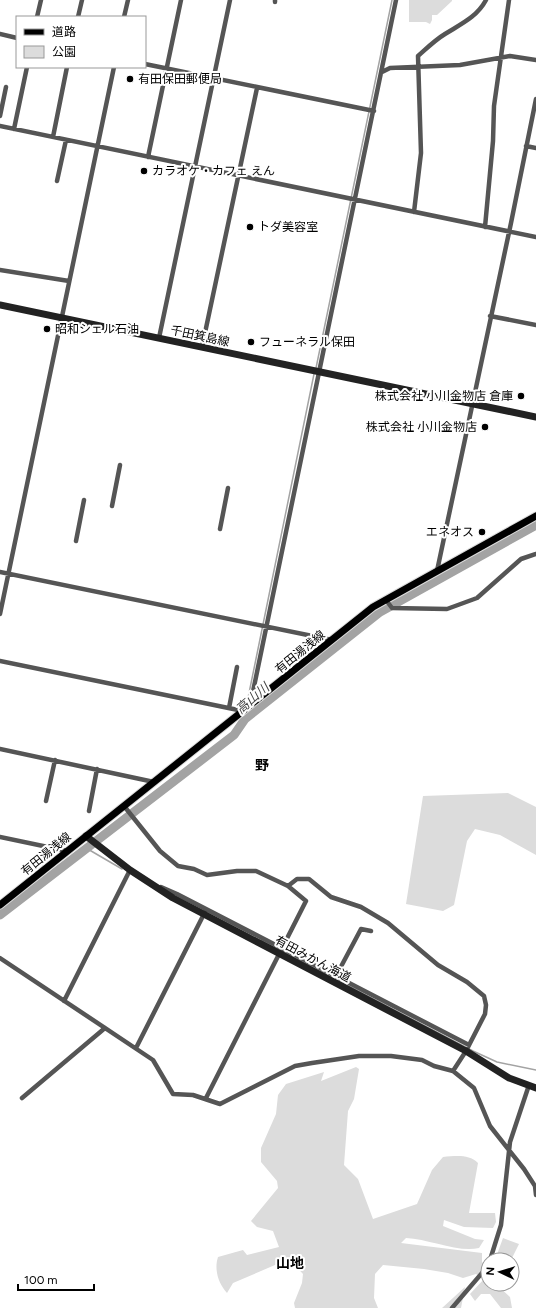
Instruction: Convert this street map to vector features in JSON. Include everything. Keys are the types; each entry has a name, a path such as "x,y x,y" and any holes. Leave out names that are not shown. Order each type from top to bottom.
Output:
{"main road":[{"name":"千田箕島線","path":"0,305 536,417"},
{"name":"有田湯浅線","path":"0,905 67,851 88,837 124,806 368,611 536,516"},
{"name":"有田みかん海道","path":"88,837 130,870 150,883 467,1048 494,1070 536,1088"}],"street":[{"path":"37,16 41,0"},
{"path":"78,16 82,0"},
{"path":"124,16 128,0"},
{"path":"148,156 181,0"},
{"path":"159,338 230,0"},
{"path":"250,706 315,371 355,199 396,0"},
{"path":"414,212 421,153 418,56 444,35 467,21 477,12 486,0"},
{"path":"485,227 494,106 509,0"},
{"path":"0,34 16,38"},
{"path":"382,72 390,68 460,65 514,56 536,60"},
{"path":"146,64 374,111"},
{"path":"14,129 27,68"},
{"path":"52,137 67,68"},
{"path":"0,614 114,68"},
{"path":"0,116 6,87"},
{"path":"202,347 257,88"},
{"path":"438,571 536,98"},
{"path":"0,126 536,237"},
{"path":"57,180 66,140"},
{"path":"526,146 536,148"},
{"path":"0,270 69,281"},
{"path":"490,316 536,325"},
{"path":"112,506 120,465"},
{"path":"220,529 228,488"},
{"path":"76,541 84,500"},
{"path":"386,600 392,608 450,608 477,598 521,559 536,554"},
{"path":"0,572 332,640"},
{"path":"0,661 243,711"},
{"path":"229,708 237,667"},
{"path":"0,749 154,782"},
{"path":"46,801 55,760"},
{"path":"89,811 97,769"},
{"path":"124,806 160,851 178,866 194,869 207,875 237,871 256,871 288,886 306,901 282,951 206,1098"},
{"path":"0,837 67,851"},
{"path":"64,1001 130,870"},
{"path":"288,886 297,879 309,879 331,897 361,907 388,923 438,965 467,982 484,996 486,1005 485,1014 453,1071"},
{"path":"136,1048 205,911"},
{"path":"336,976 361,929 371,931"},
{"path":"282,951 336,976 467,1048"},
{"path":"0,958 153,1060 173,1094 206,1098 220,1104 295,1066 359,1056 404,1057 422,1060 434,1066 453,1071 470,1084 476,1092 490,1126 535,1186 536,1196"},
{"path":"22,1098 105,1028"},
{"path":"493,1252 501,1225 508,1149 511,1135 529,1085"},
{"path":"452,1308 480,1275"}],"green space":[{"path":"409,0 452,1 437,15 432,15 430,24 426,22 409,22"},
{"path":"508,793 536,807 536,855 500,835 475,829 467,841 454,905 443,911 406,904 423,796"},
{"path":"356,1067 359,1069 354,1099 348,1111 344,1165 358,1179 373,1219 417,1204 432,1170 443,1157 462,1156 471,1158 478,1163 469,1213 495,1213 496,1222 493,1228 464,1227 444,1220 443,1226 475,1239 484,1240 479,1248 462,1249 406,1238 401,1243 480,1253 480,1276 476,1274 463,1278 448,1273 424,1269 383,1265 375,1274 374,1298 378,1308 295,1308 294,1303 302,1283 303,1274 289,1259 233,1283 227,1293 218,1276 216,1266 218,1257 243,1250 247,1255 279,1247 273,1231 257,1227 251,1221 278,1188 277,1181 261,1162 261,1148 276,1114 278,1095 286,1084 324,1072 321,1081"},
{"path":"503,1238 519,1244 515,1252 498,1252"},
{"path":"480,1283 480,1292 505,1292 510,1297 512,1308 501,1308 490,1294 481,1294 475,1301 470,1294"},
{"path":"465,1287 461,1308 442,1308"}],"waterway":[{"path":"316,368 392,0"},
{"path":"247,703 314,374"},
{"name":"高山川","path":"0,915 234,735 245,719 380,612 536,525"},
{"name":"高山川","path":"245,719 246,715"},
{"path":"86,848 122,869"},
{"path":"261,940 473,1051 497,1062 536,1070"}],"place":[{"name":"有田保田郵便局","path":"130,79"},
{"name":"カラオケ・カフェ えん","path":"144,171"},
{"name":"トダ美容室","path":"250,227"},
{"name":"昭和シェル石油","path":"47,329"},
{"name":"フューネラル保田","path":"251,342"},
{"name":"株式会社 小川金物店 倉庫","path":"521,396"},
{"name":"株式会社 小川金物店","path":"485,427"},
{"name":"エネオス","path":"482,532"}],"district":[{"name":"野","path":"262,765"},
{"name":"山地","path":"290,1263"}]}
